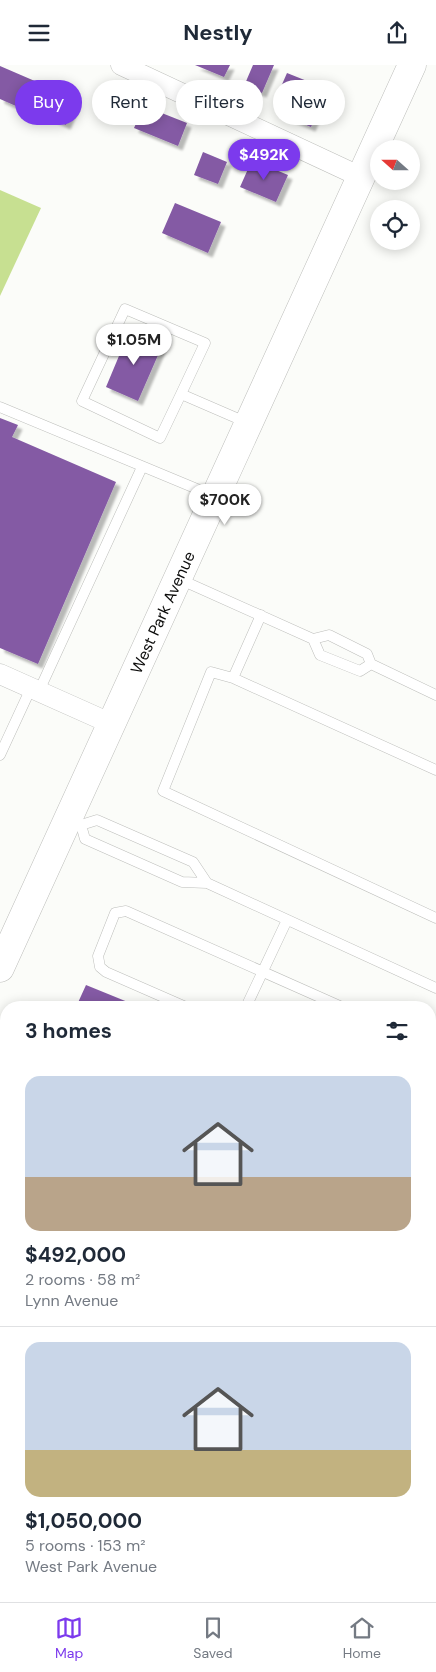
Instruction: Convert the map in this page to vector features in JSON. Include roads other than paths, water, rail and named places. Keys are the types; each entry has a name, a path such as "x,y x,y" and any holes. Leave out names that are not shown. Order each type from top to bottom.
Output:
{"main road":[{"name":"West Park Avenue","path":"0,968 75,821 112,724 412,65"}],"street":[{"path":"120,65 361,177"},
{"path":"0,674 112,724"}],"lane":[{"path":"126,309 205,343 181,394 160,438 82,401 126,309"},
{"path":"181,394 249,423"},
{"path":"0,407 215,497"},
{"path":"0,755 35,690 142,467"},
{"path":"178,578 313,639 329,635 367,654 371,665 436,695"},
{"path":"233,678 261,615"},
{"path":"313,639 320,655 360,671 371,665"},
{"path":"436,770 233,678 211,672 163,791 436,917"},
{"path":"207,883 195,885 182,882 85,839 75,821 97,819 193,862 207,883 436,988"},
{"path":"172,1001 106,973 100,967 98,956 115,913 126,911 328,1001"},
{"path":"249,1001 287,920"}]}
